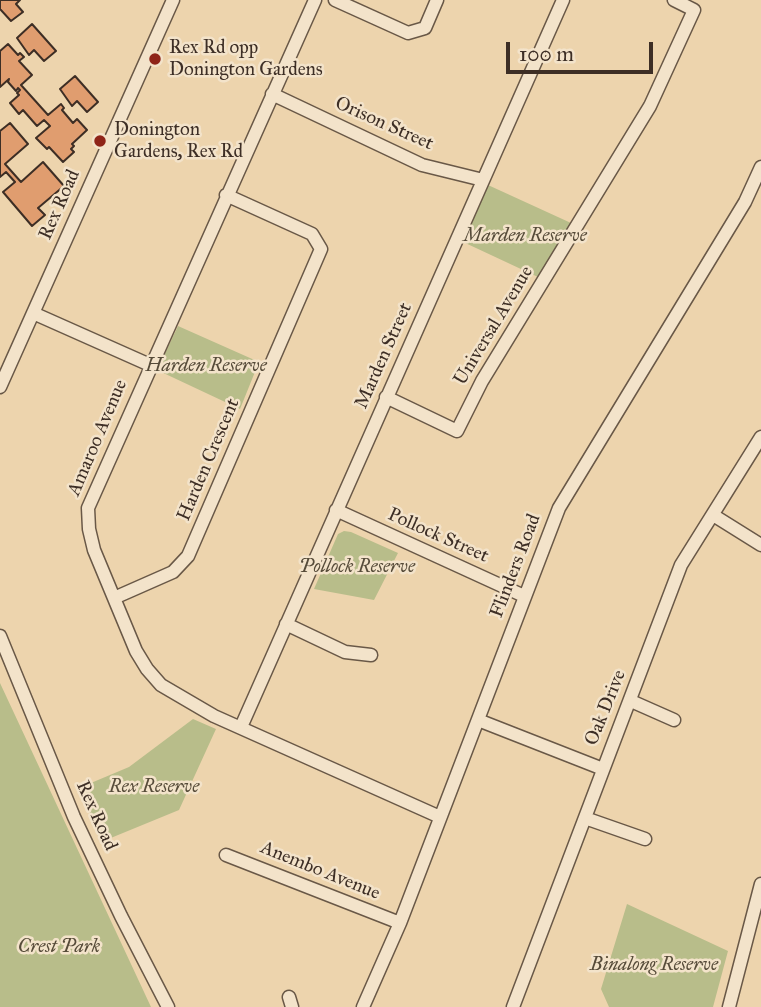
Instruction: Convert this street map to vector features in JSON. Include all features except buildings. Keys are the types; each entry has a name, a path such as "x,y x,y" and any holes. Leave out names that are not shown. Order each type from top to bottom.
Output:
{"street":[{"name":"Rex Road","path":"0,387 173,0"},
{"name":"Amaroo Avenue","path":"315,0 88,508 89,529 94,550 136,651 147,670 162,685 188,702 440,817"},
{"path":"335,0 408,33 425,29 437,0"},
{"name":"Marden Street","path":"241,727 563,0"},
{"name":"Universal Avenue","path":"386,397 457,431 482,381 650,106 694,10 674,0"},
{"name":"Orison Street","path":"272,94 422,164 483,180"},
{"name":"Flinders Road","path":"363,1007 400,923 559,508 745,202 761,167"},
{"name":"Harden Crescent","path":"114,598 173,572 188,556 321,249 312,234 226,195"},
{"path":"33,313 150,365"},
{"name":"Oak Drive","path":"513,1007 681,565 761,436"},
{"name":"Pollock Street","path":"336,510 524,596"},
{"path":"713,515 761,545"},
{"path":"286,624 345,652 371,655"},
{"name":"Rex Road","path":"0,636 74,817 168,1007"},
{"path":"631,701 674,720"},
{"path":"478,720 603,769"},
{"path":"586,818 645,839"},
{"name":"Anembo Avenue","path":"226,855 400,923"},
{"path":"729,1007 761,884"}],"green space":[{"name":"Marden Reserve","path":"488,185 571,223 538,277 461,241"},
{"name":"Harden Reserve","path":"178,326 259,362 240,409 157,370"},
{"name":"Pollock Reserve","path":"344,531 398,553 374,600 314,589 338,534"},
{"name":"Crest Park","path":"0,683 151,1007 0,1007"},
{"name":"Rex Reserve","path":"193,719 216,729 179,810 101,842 79,788 129,767"},
{"name":"Binalong Reserve","path":"627,904 728,951 713,1007 609,1007 601,989"}],"place":[{"name":"Rex Rd opp Donington Gardens","path":"155,59"},
{"name":"Donington Gardens, Rex Rd","path":"100,141"}]}
